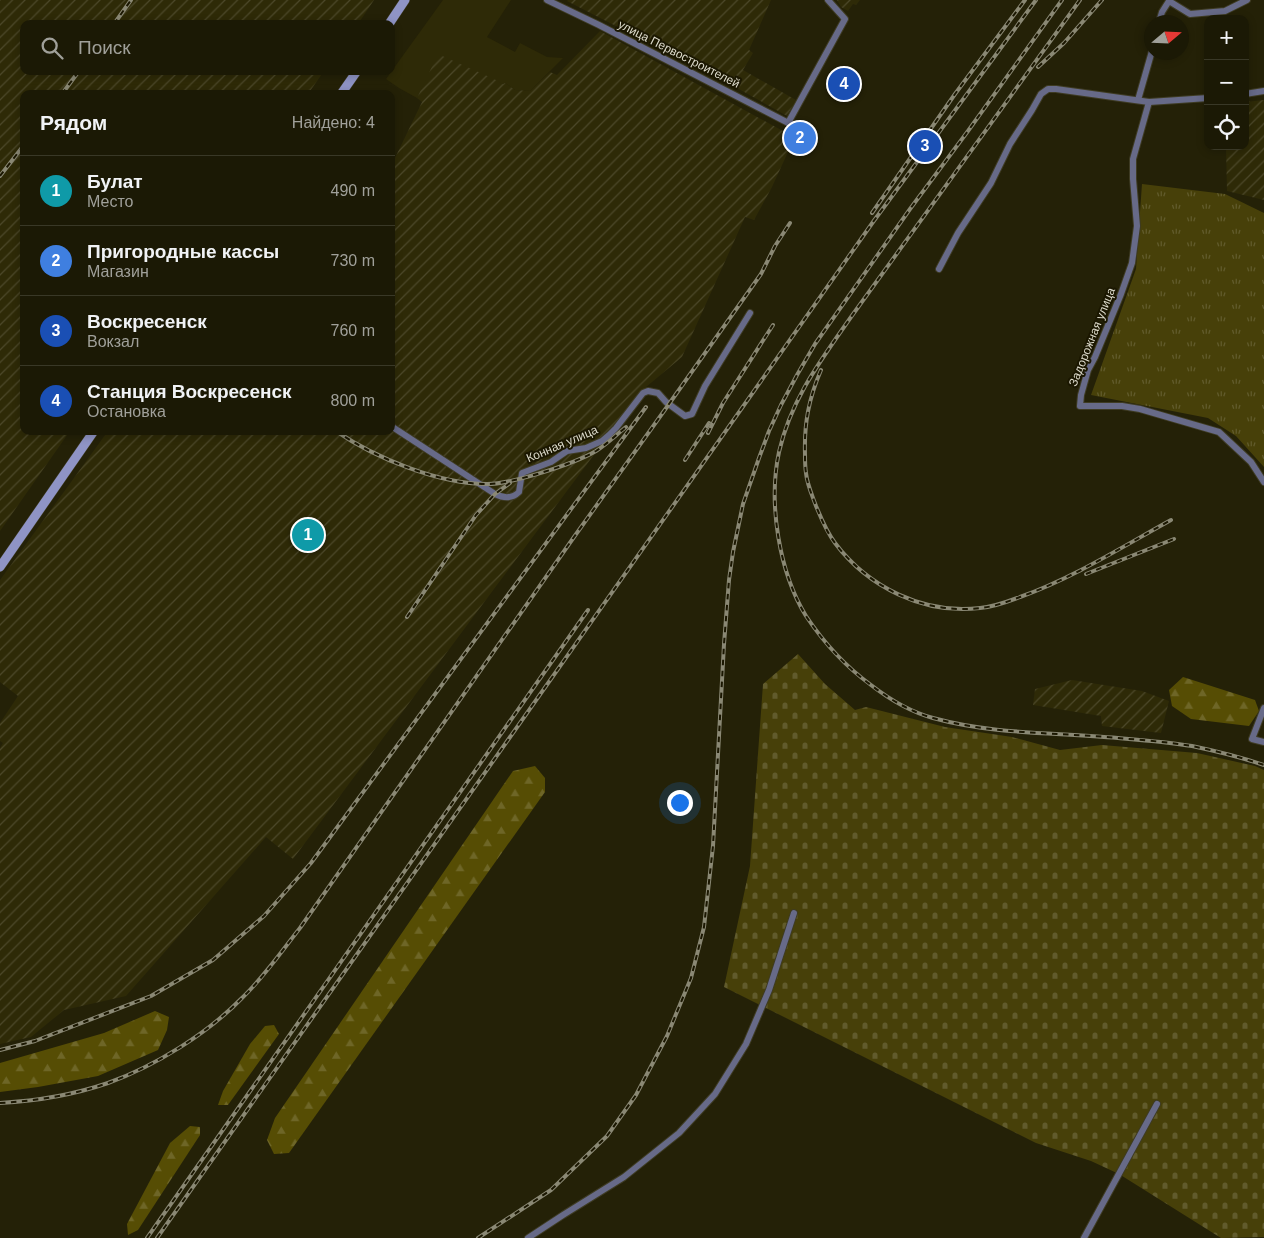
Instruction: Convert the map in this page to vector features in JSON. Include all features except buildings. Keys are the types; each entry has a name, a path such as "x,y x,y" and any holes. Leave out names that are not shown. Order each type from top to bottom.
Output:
{"street":[{"path":"392,20 405,0"},
{"name":"улица Первостроителей","path":"547,0 800,129"},
{"path":"788,123 845,19 828,0"},
{"path":"1161,15 1169,1 1190,14 1224,11 1247,0"},
{"path":"1138,100 1149,60"},
{"path":"344,90 353,75"},
{"path":"938,269 958,233 991,183 1010,144 1041,94 1048,89 1149,102 1204,98"},
{"path":"1249,93 1264,91"},
{"name":"Задорожная улица","path":"1149,102 1133,159 1137,226 1132,263 1099,348 1088,370 1080,394 1080,406 1122,406 1140,409 1219,432 1251,462 1264,482"},
{"name":"Конная улица","path":"395,429 495,494 511,497 519,492 522,473 551,462 567,451 586,448 609,435 633,407 642,393 648,391 658,393 666,402 685,416 692,414 705,386 750,313"},
{"path":"0,567 91,435"},
{"path":"1264,708 1252,739 1264,742"},
{"path":"528,1238 536,1236 562,1215 624,1177 679,1133 715,1094 746,1044 769,990 794,913"},
{"path":"1084,1238 1157,1104"}],"shaded area":[{"path":"0,0 374,0 361,20 20,20 20,75 321,75 311,90 20,90 20,435 67,435 0,531"},
{"path":"443,0 511,0 487,37 515,52 520,43 547,57 563,58 530,91 515,90 505,83 503,84 439,55 417,98 386,79 389,75 395,75 395,67"},
{"path":"568,0 771,0 749,50 753,53 743,70 796,100 787,116"},
{"path":"837,0 860,0 856,5 853,4 848,11 841,7"},
{"path":"600,31 792,136 793,141 772,187 754,220 745,217 682,357 640,392 293,859 266,837 126,996 64,1010 31,1037 0,1044 0,748 3,743 0,741 0,723 18,696 0,682 0,580 105,435 395,435 395,158 422,102 417,98 438,54 503,84 505,83 515,90 530,91 550,72 557,75"},
{"path":"1264,100 1264,200 1227,191 1226,150 1249,150 1249,102"},
{"path":"1072,680 1142,691 1169,701 1161,733 1102,726 1101,716 1033,705 1035,689"}],"green space":[{"path":"1142,184 1225,194 1264,213 1264,467 1236,436 1208,418 1091,395 1136,269"},
{"path":"798,654 825,684 855,710 866,707 945,727 1012,737 1060,750 1102,745 1197,753 1255,766 1264,770 1264,1237 1221,1238 1119,1174 1091,1161 1036,1143 724,987 750,866 763,684"},
{"path":"1183,677 1255,700 1259,711 1249,726 1191,719 1172,706 1169,690"},
{"path":"535,766 545,778 545,792 289,1153 274,1154 267,1140 275,1118 513,771"},
{"path":"155,1011 169,1017 167,1030 158,1050 98,1076 0,1092 0,1063 104,1033"},
{"path":"274,1025 279,1034 228,1105 218,1105 223,1091 250,1044 265,1026"},
{"path":"190,1126 200,1127 200,1135 138,1230 128,1235 127,1224 170,1143"}],"railway":[{"path":"117,20 131,0"},
{"path":"872,213 955,94 1025,0"},
{"path":"157,1238 873,222 1036,0"},
{"path":"478,1238 551,1190 607,1136 636,1095 667,1036 691,978 704,927 713,846 729,580 743,504 769,431 781,405 815,344 910,209 1062,0"},
{"path":"1080,0 851,317 818,365 799,397 784,433 776,472 776,515 778,537 783,558 797,598 806,616 820,636 852,670 908,709 933,718 1002,730 1155,741 1192,746 1264,765"},
{"path":"1038,67 1064,43 1102,0"},
{"path":"65,90 76,75"},
{"path":"0,176 20,150"},
{"path":"0,1103 41,1099 81,1091 108,1083 144,1068 180,1048 213,1024 258,982 300,928 761,274 775,246 790,223"},
{"path":"708,433 723,403 773,325"},
{"path":"821,370 810,401 806,421 805,468 810,490 829,534 848,559 864,573 899,595 938,607 959,609 995,605 1059,581 1171,520"},
{"path":"0,1050 35,1041 151,996 213,960 264,916 311,863 646,407"},
{"path":"685,460 709,423"},
{"path":"342,435 369,451 408,468 449,480 487,484 527,477 573,462 596,451 626,427"},
{"path":"407,617 476,515 495,494 510,483"},
{"path":"1086,574 1174,539"},
{"path":"147,1238 588,610"}],"place":[{"name":"Станция Воскресенск","path":"844,84"},
{"name":"Пригородные кассы","path":"800,138"},
{"name":"Воскресенск","path":"925,146"},
{"name":"Булат","path":"308,535"}]}
